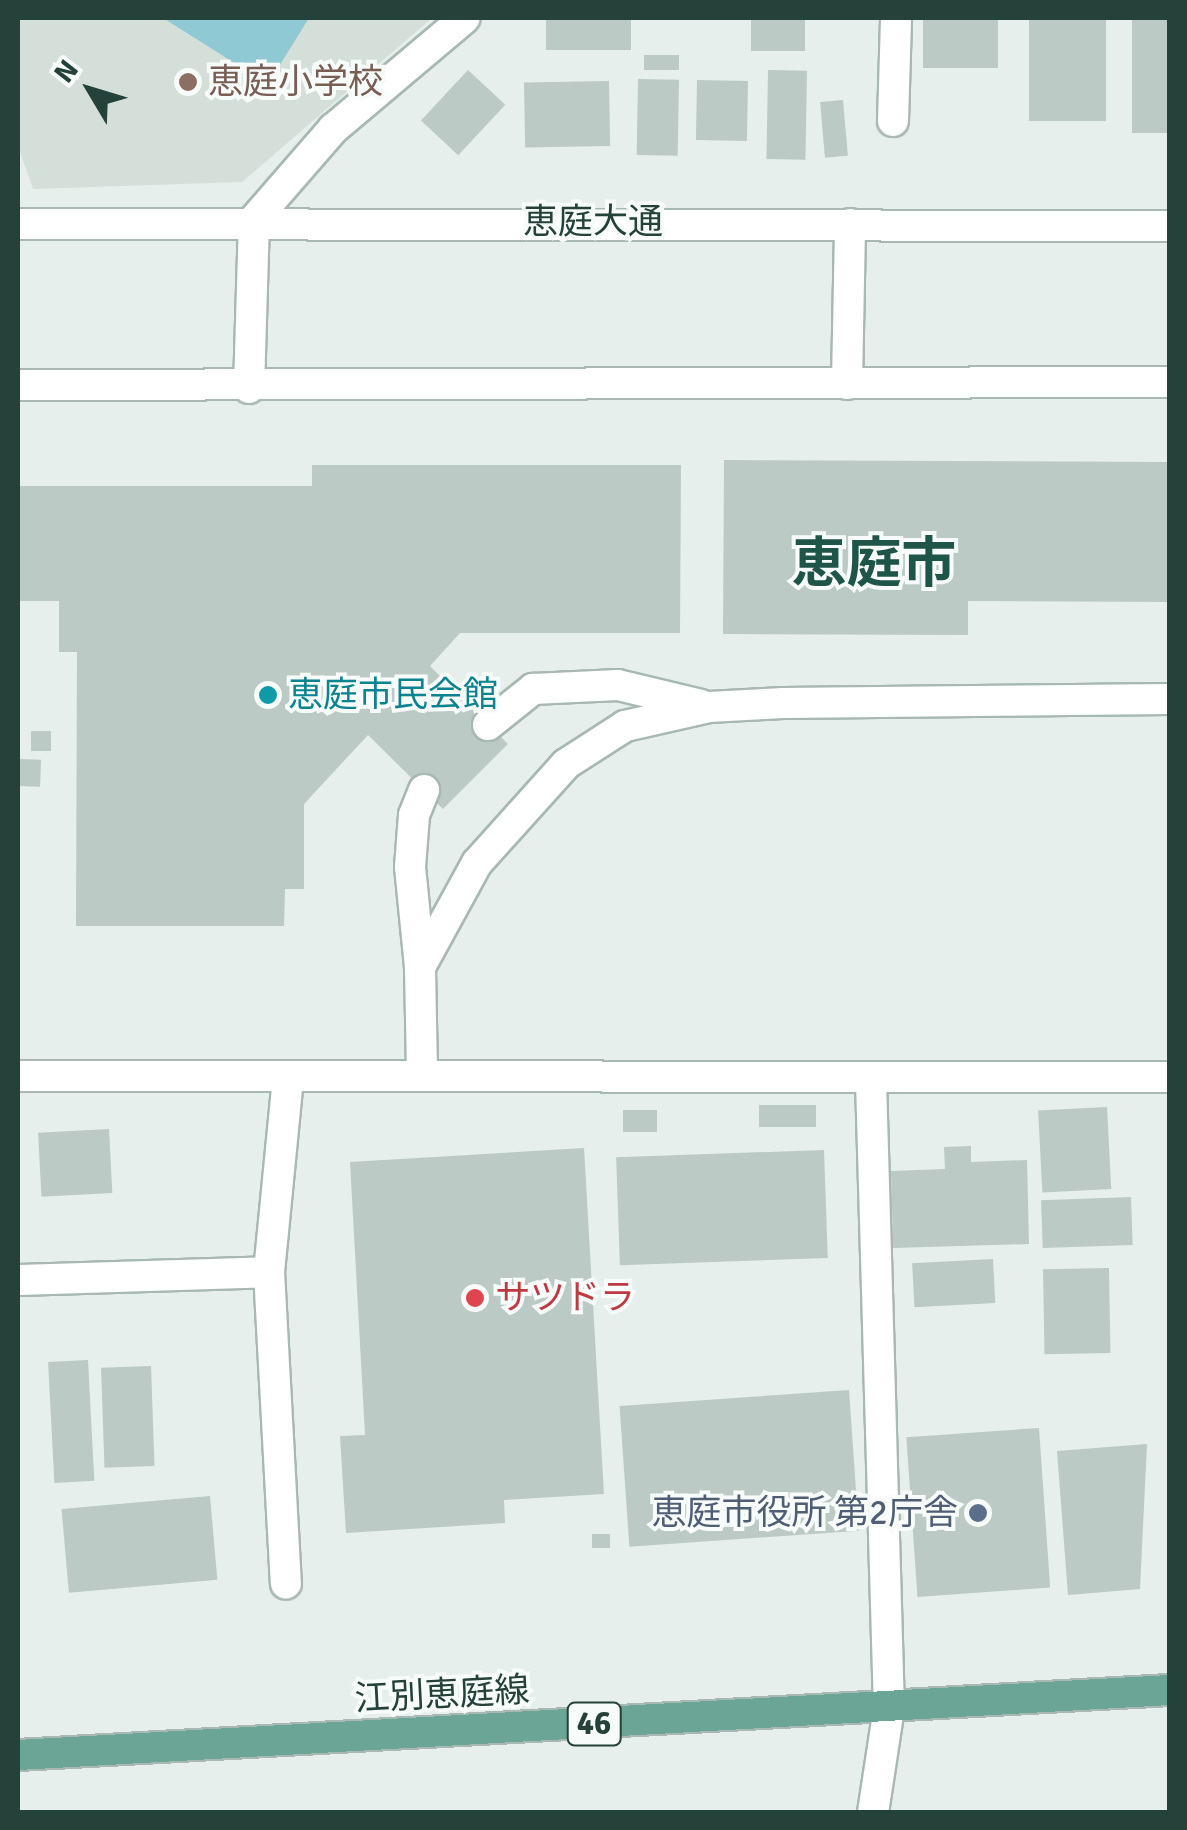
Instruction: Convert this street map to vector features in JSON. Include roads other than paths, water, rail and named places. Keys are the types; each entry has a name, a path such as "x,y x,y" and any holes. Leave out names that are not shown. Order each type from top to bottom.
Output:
{"main road":[{"name":"江別恵庭線","path":"18,1756 1170,1690"}],"street":[{"path":"249,388 254,220 333,129 466,18"},
{"path":"894,121 896,18"},
{"name":"恵庭大通","path":"18,224 254,220 1170,226"},
{"path":"847,384 850,224"},
{"path":"18,385 249,388 1170,382"},
{"path":"488,724 533,689 618,685 709,708"},
{"path":"420,967 477,863 566,764 625,726 709,708 1170,699"},
{"path":"422,1072 420,967 410,867 414,815 424,790"},
{"path":"18,1076 288,1078 422,1072 871,1081 1170,1077"},
{"path":"286,1584 269,1272 288,1078"},
{"path":"871,1081 889,1708 873,1812"},
{"path":"18,1280 269,1272"}],"water":[{"path":"163,18 309,18 268,84"}],"place":[{"name":"恵庭小学校","path":"188,82"},
{"name":"恵庭市民会館","path":"268,695"},
{"name":"サツドラ","path":"475,1298"},
{"name":"恵庭市役所 第2庁舎","path":"978,1513"}],"district":[{"name":"恵庭市","path":"874,565"}]}
